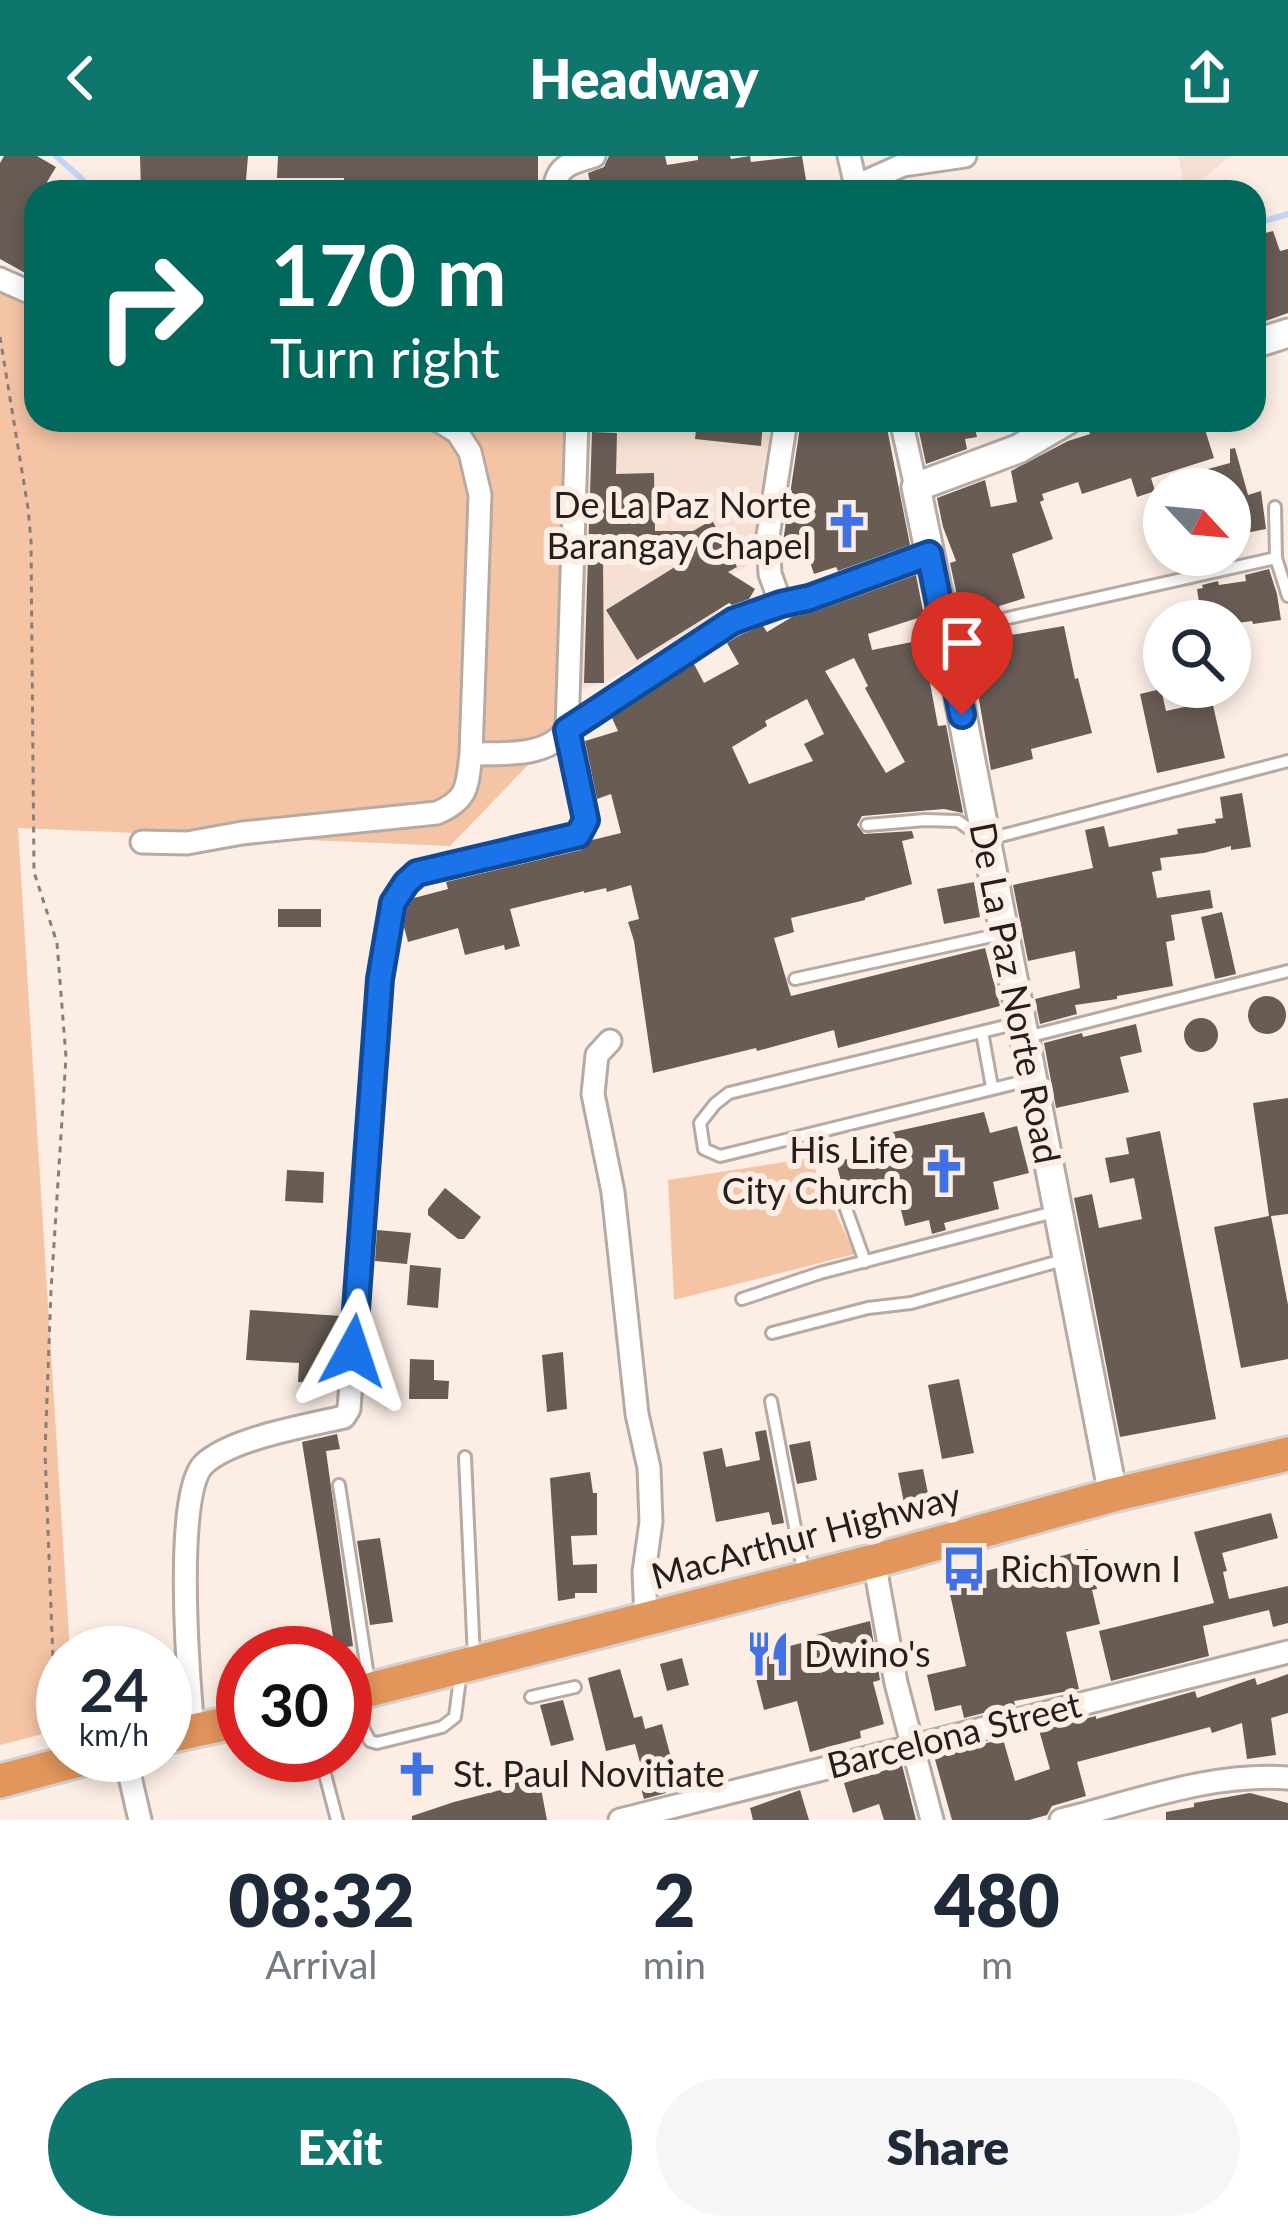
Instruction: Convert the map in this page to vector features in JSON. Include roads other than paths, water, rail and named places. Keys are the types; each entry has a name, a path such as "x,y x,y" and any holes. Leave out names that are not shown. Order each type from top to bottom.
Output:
{"highway":[{"name":"MacArthur Highway","path":"372,1690 1113,1495 1288,1454"},
{"path":"0,1781 36,1771"}],"street":[{"path":"556,180 565,165 594,156"},
{"path":"830,156 841,170 854,176 965,156"},
{"path":"142,842 188,843 437,813 467,790 480,495 470,452 457,432"},
{"path":"187,1626 188,1516 194,1479 202,1466 220,1453 289,1429 344,1417 349,1409 380,979 393,903 417,873 578,835 586,820 567,730 577,432"},
{"path":"781,604 770,574 768,536 784,432"},
{"name":"De La Paz Norte Road","path":"904,432 1113,1495"},
{"path":"916,488 1047,432"},
{"path":"471,754 513,753 556,744 567,730 733,621 929,554"},
{"path":"610,1041 597,1055 593,1094 613,1192 637,1414 649,1468 646,1618"},
{"path":"874,1561 911,1745 932,1820"},
{"name":"Barcelona Street","path":"620,1820 1288,1652"},
{"path":"1060,1820 1208,1783 1288,1778"},
{"path":"131,1782 140,1820"}],"lane":[{"path":"1275,507 1276,558 1288,596"},
{"path":"946,632 1276,558"},
{"path":"867,825 958,821 985,840 1288,760"},
{"path":"795,979 1004,934"},
{"path":"1032,1079 720,1156 704,1149 700,1123 729,1093 982,1032 1022,1030 1288,971"},
{"path":"982,1032 992,1087"},
{"path":"845,1206 865,1262"},
{"path":"742,1299 1058,1212"},
{"path":"772,1334 868,1308 911,1304 1066,1259"},
{"path":"771,1401 805,1579"},
{"path":"372,1742 442,1727 455,1717 468,1665 465,1457"},
{"path":"339,1485 353,1626"},
{"path":"531,1697 575,1687"},
{"path":"327,1782 337,1820"}],"waterway":[{"path":"56,156 83,180"},
{"path":"1266,220 1288,214"}],"place":[{"name":"De La Paz Norte Barangay Chapel","path":"847,526"},
{"name":"His Life City Church","path":"944,1171"},
{"name":"Rich Town I","path":"964,1569"},
{"name":"Dwino's","path":"768,1654"},
{"name":"St. Paul Novitiate","path":"417,1774"}]}
